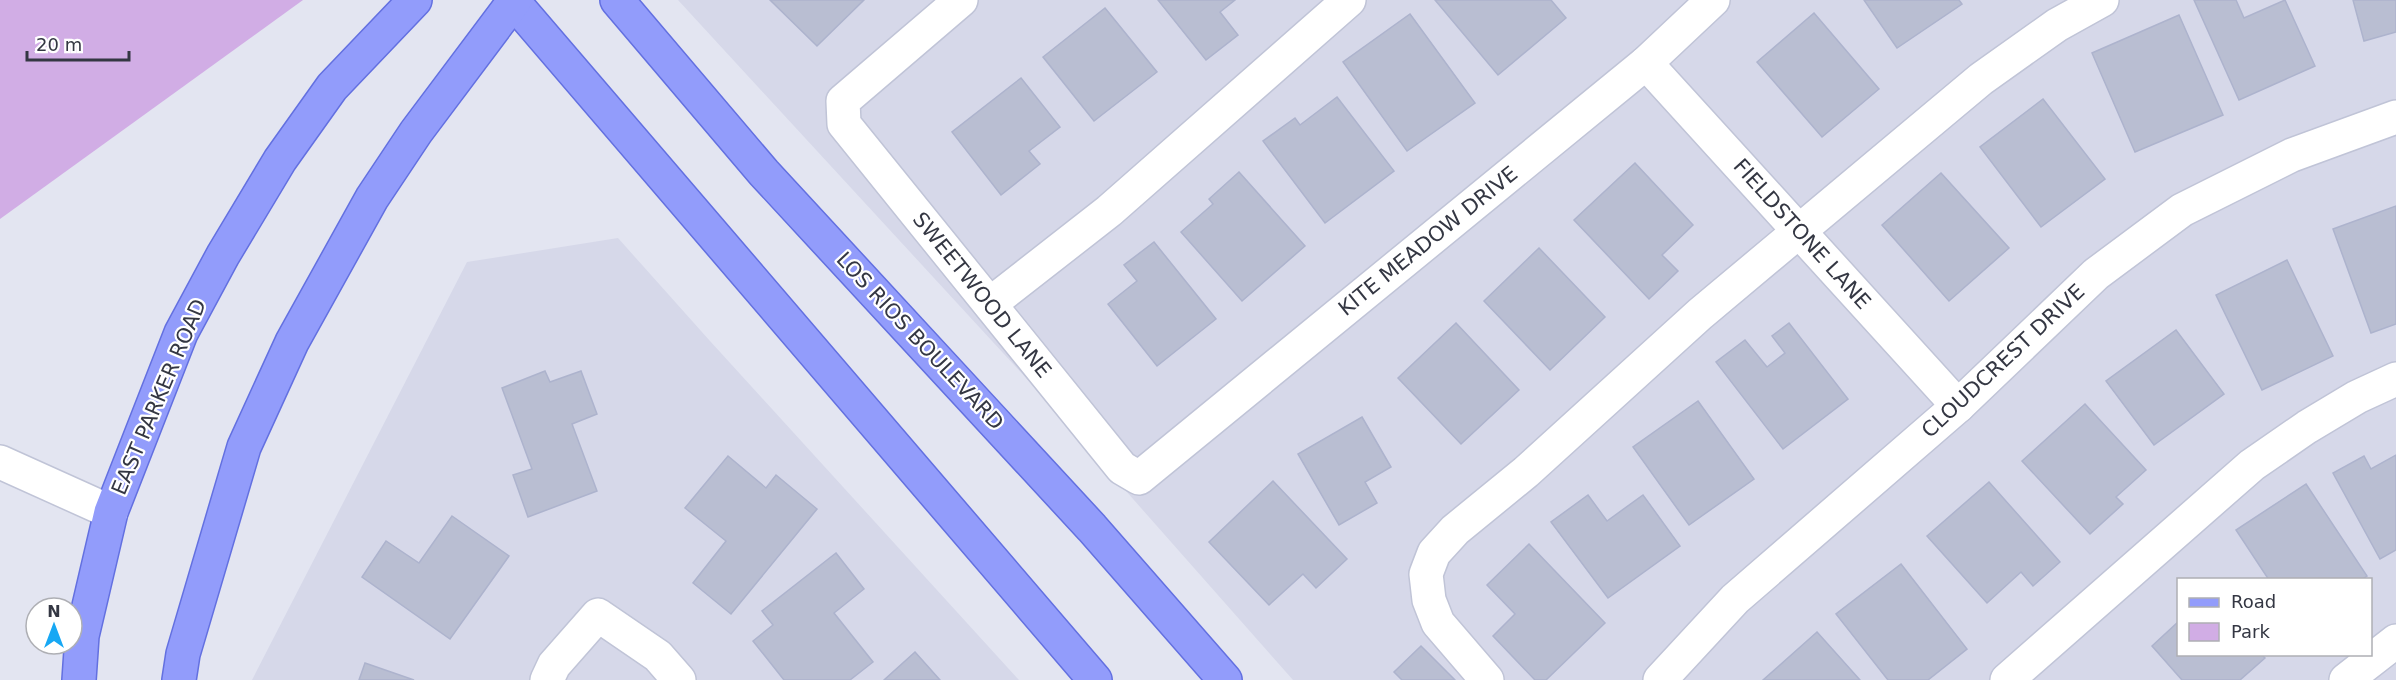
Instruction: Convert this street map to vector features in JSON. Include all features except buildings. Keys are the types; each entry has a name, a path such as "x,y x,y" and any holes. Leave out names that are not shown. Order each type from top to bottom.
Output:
{"main road":[{"name":"EAST PARKER ROAD","path":"80,680 82,636 111,512 181,333 223,255 280,160 332,87 415,0"},
{"path":"179,680 183,654 244,447 292,342 372,198 416,132 513,0 1095,680"},
{"name":"LOS RIOS BOULEVARD","path":"617,0 764,173 1092,528 1225,680"}],"street":[{"name":"SWEETWOOD LANE","path":"961,0 843,101 844,124 1122,468 1139,478"},
{"path":"990,304 1108,211 1349,0"},
{"name":"KITE MEADOW DRIVE","path":"1139,478 1646,63 1713,0"},
{"path":"1487,680 1438,623 1428,600 1426,574 1434,553 1455,530 1526,472 1700,314 1981,79 2057,24 2102,0"},
{"name":"FIELDSTONE LANE","path":"1646,63 1958,406"},
{"name":"CLOUDCREST DRIVE","path":"1660,680 1735,599 1958,406 2096,274 2182,210 2292,155 2396,117"},
{"path":"2007,680 2252,465 2347,403 2396,379"},
{"path":"0,462 111,512"},
{"path":"547,680 554,665 598,615 658,656 679,680"},
{"path":"2346,680 2396,641"}],"shaded area":[{"path":"678,0 2396,0 2396,680 1293,680 1027,379"},
{"path":"618,238 1019,680 252,680 467,262"}],"green space":[{"path":"0,0 303,0 0,219"}]}
